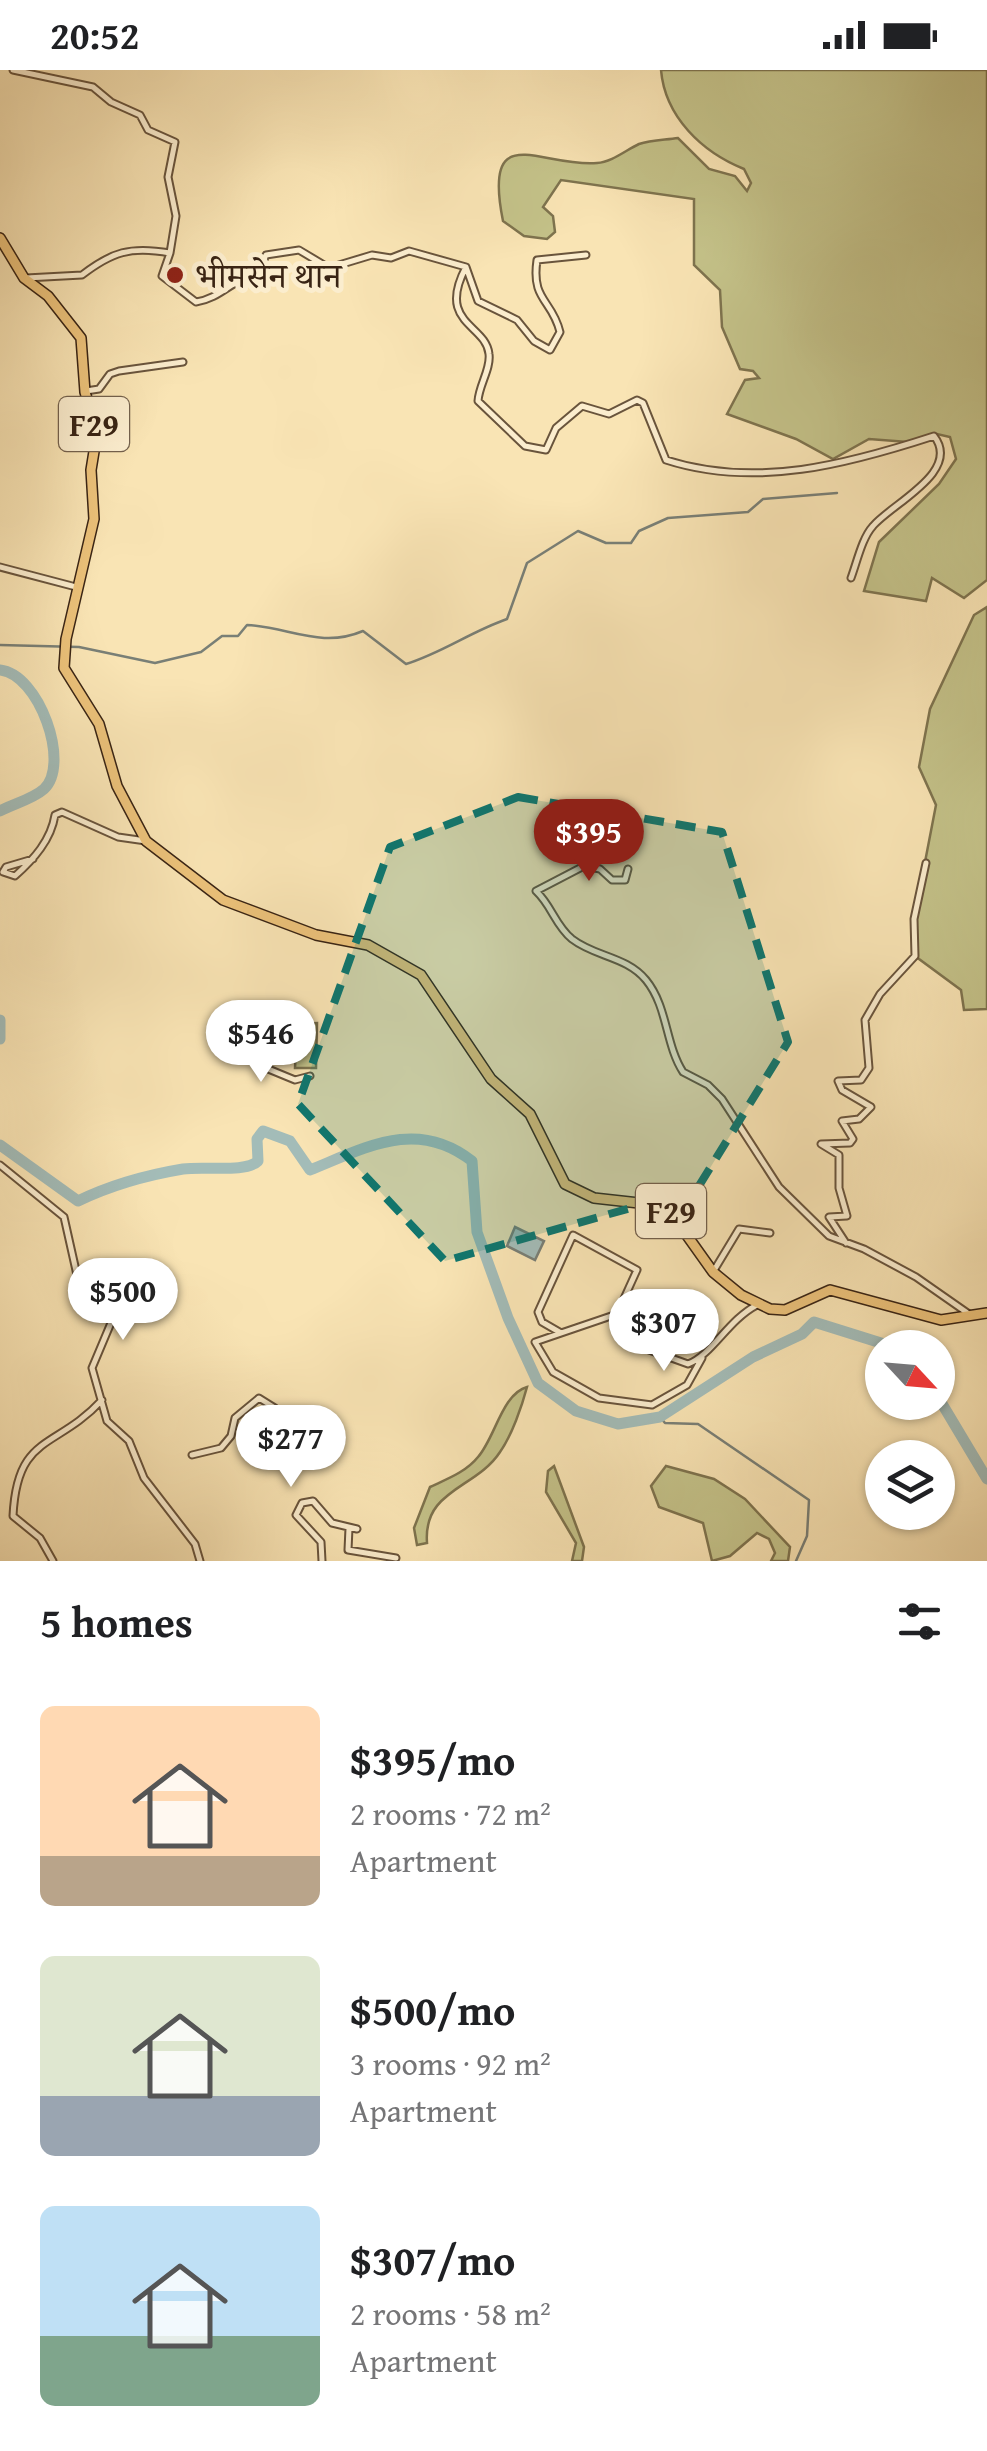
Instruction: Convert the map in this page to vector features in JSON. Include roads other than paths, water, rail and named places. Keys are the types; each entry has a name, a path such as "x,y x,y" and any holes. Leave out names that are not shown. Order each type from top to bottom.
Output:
{"main road":[{"name":"F29","path":"0,238 24,278 48,296 81,338 85,392 97,433 91,470 94,519 64,653 68,678 98,724 116,786 146,841 223,900 316,935 368,945 421,975 491,1079 530,1114 566,1184 594,1198 666,1206 713,1272 756,1304"},
{"path":"756,1304 785,1310 830,1290 941,1320 987,1313"}],"street":[{"path":"13,70 94,86 111,102 140,115 148,130 175,142 168,177 176,216 162,276 196,302 208,300 246,276 258,274 266,255 300,250 329,268 372,255 391,258 410,251 466,267"},
{"path":"24,278 82,275 98,259 135,249 170,253"},
{"path":"466,267 478,301 517,320 534,341 550,350 560,332 538,296 534,281 537,260 586,255"},
{"path":"466,267 456,295 462,319 486,344 490,354 478,401 525,446 546,450 556,428 574,410 590,407 609,414 636,400 643,403 666,460 699,467 744,472 820,469 934,436 940,444 940,461 931,476 870,528 851,578"},
{"path":"85,392 100,390 110,374 183,362"},
{"path":"0,567 79,588"},
{"path":"33,859 6,867 6,877 15,876 33,859 55,815 62,812 118,837 146,841"},
{"path":"848,1245 829,1218 847,1216 839,1188 839,1155 821,1144 850,1143 853,1139 842,1121 859,1119 870,1107 842,1090 838,1080 861,1080 870,1068 864,1020 880,994 915,956 914,919 926,863"},
{"path":"628,869 625,880 618,881 584,866 536,892 547,900 556,924 574,940 616,957 644,976 665,1014 683,1072 708,1085 722,1099 779,1187 829,1236 916,1276 972,1315"},
{"path":"248,1034 261,1066 295,1080 310,1076"},
{"path":"0,1164 64,1217 77,1275 116,1311 116,1320 95,1353 92,1368 107,1421 129,1441 144,1478 195,1544 200,1561"},
{"path":"713,1272 739,1229 770,1233"},
{"path":"616,1314 561,1333 542,1322 538,1312 574,1234 637,1270 616,1314 535,1342 553,1372 599,1398 652,1405 686,1385 716,1336 756,1304"},
{"path":"616,1314 649,1350 688,1364 702,1358"},
{"path":"192,1455 221,1448 246,1405 259,1398 275,1408"},
{"path":"53,1561 40,1538 13,1516 18,1472 34,1450 84,1420 102,1400"},
{"path":"322,1561 321,1542 296,1515 298,1508 313,1500 332,1522 353,1529 348,1550 396,1558"}],"water":[{"path":"515,1227 544,1241 535,1260 507,1246"}],"waterway":[{"path":"0,645 79,647 155,663 201,652 222,636 238,636 247,625 319,638 363,631 406,664 507,619 527,563 578,531 606,543 631,543 639,531 668,518 748,512 763,499 837,493"},
{"path":"0,670 14,675 38,703 47,722 54,760 44,789 0,811"},
{"path":"0,1020 0,1039"},
{"path":"0,1145 78,1201 116,1185 170,1171 252,1165 258,1161 257,1139 263,1131 290,1141 310,1170 392,1141 432,1141 452,1148 472,1161 477,1232 508,1318 538,1383 576,1411 618,1424 660,1417 753,1357 802,1334 814,1322 865,1338"},
{"path":"660,1417 665,1423 698,1424 809,1500 807,1536 796,1561"},
{"path":"952,1420 987,1479"}],"place":[{"name":"भीमसेन थान","path":"175,275"}]}
